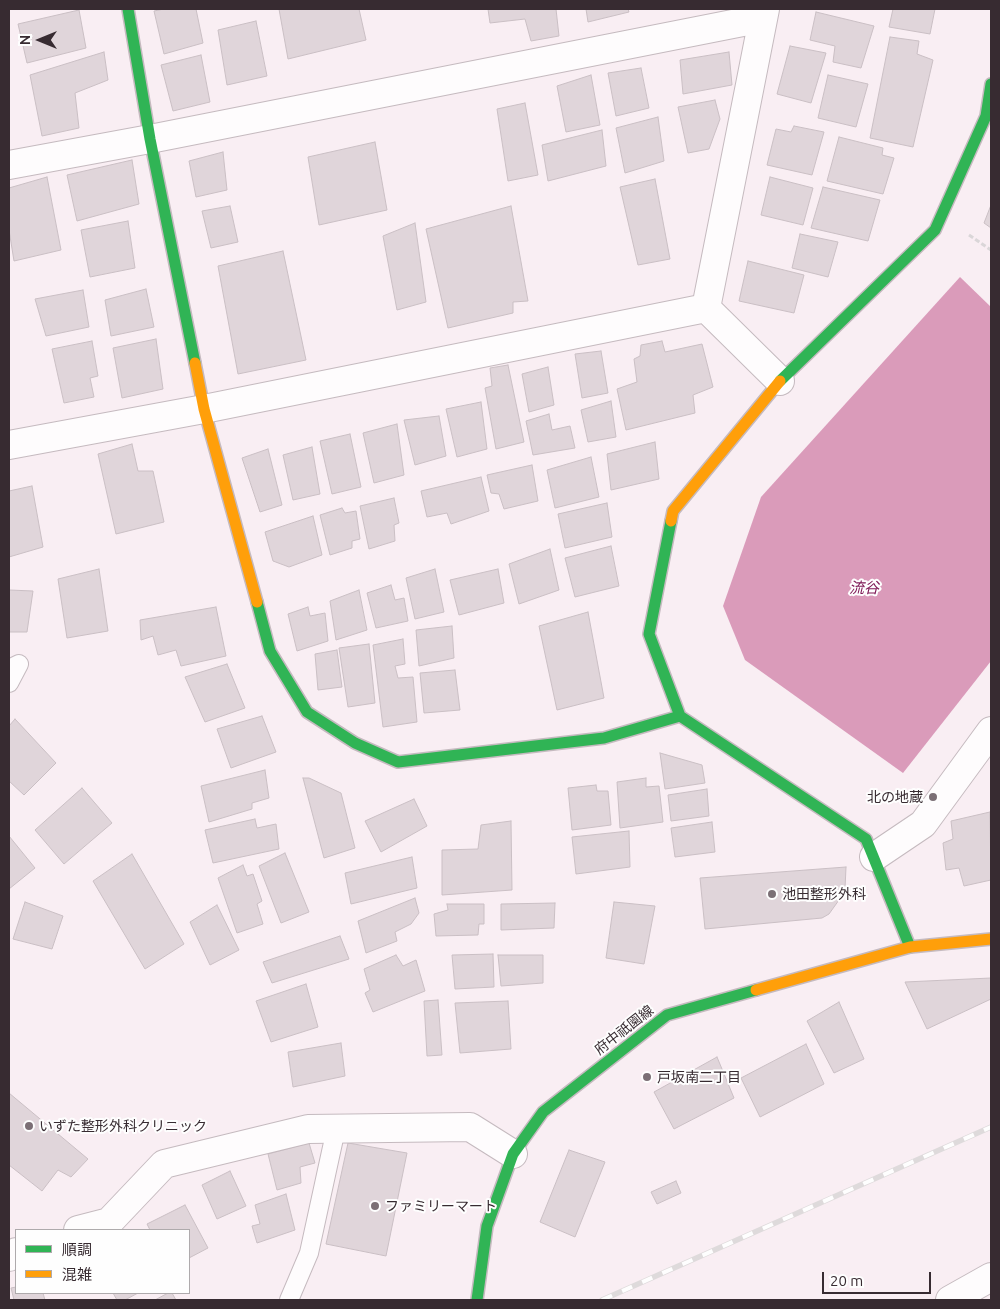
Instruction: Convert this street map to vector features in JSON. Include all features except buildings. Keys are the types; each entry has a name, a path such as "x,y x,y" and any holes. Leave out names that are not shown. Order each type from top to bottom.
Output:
{"street":[{"path":"128,9 150,139 204,409 270,651 308,712 355,743 398,762 604,738 680,716"},
{"path":"9,165 150,139 764,13 706,308"},
{"path":"910,947 866,839 680,716 649,634 673,511 780,381 935,230 986,116 991,84"},
{"path":"706,308 780,381"},
{"path":"9,445 204,409 706,308"},
{"path":"874,857 923,824 991,731"},
{"name":"府中祇園線","path":"477,1298 487,1226 513,1154 543,1112 667,1015 910,947 991,939"},
{"path":"82,1229 109,1222 164,1164 308,1129 470,1127 513,1154"},
{"path":"950,1300 991,1278"}],"lane":[{"path":"9,669 19,664 9,683"},
{"path":"289,1300 309,1253 336,1129"}],"water":[{"name":"流谷","path":"960,277 991,307 991,661 903,773 745,660 723,606 761,497"}],"railway":[{"path":"602,1300 991,1127"}],"traffic: fast":[{"path":"128,9 150,139 195,363"},
{"path":"780,381 935,230 986,116 991,84"},
{"path":"671,521 649,634 680,716 866,839 910,947"},
{"path":"257,602 270,651 307,712 355,743 398,762 604,738 680,716"},
{"path":"477,1300 487,1226 513,1154 543,1112 667,1015 756,990"}],"traffic: slow":[{"path":"195,363 204,409 257,602"},
{"path":"671,521 673,511 780,381"},
{"path":"756,990 910,947 991,939"}],"place":[{"name":"北の地蔵","path":"933,797"},
{"name":"池田整形外科","path":"772,894"},
{"name":"戸坂南二丁目","path":"647,1077"},
{"name":"いずた整形外科クリニック","path":"29,1126"},
{"name":"ファミリーマート","path":"375,1206"}]}
